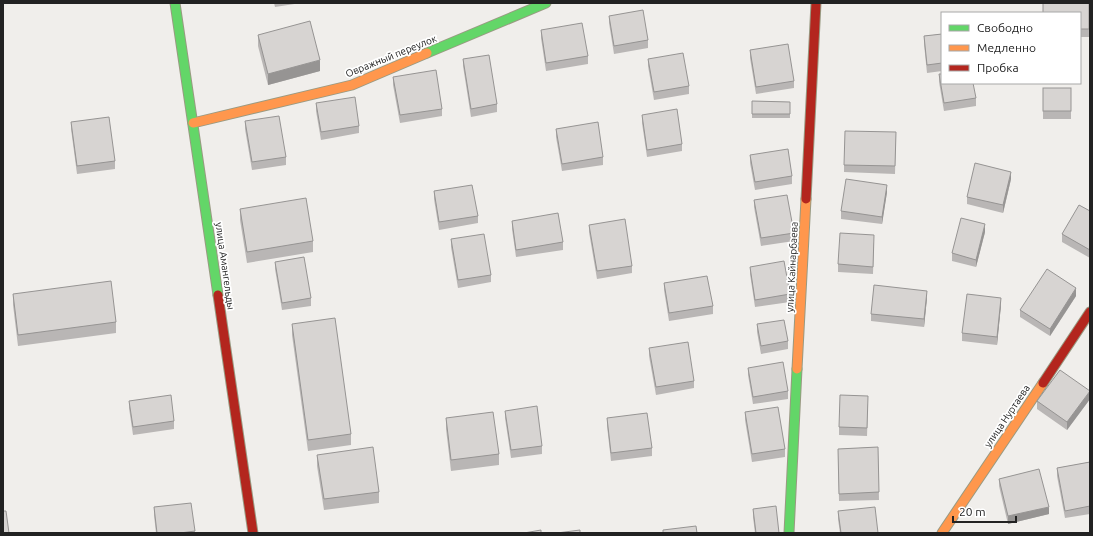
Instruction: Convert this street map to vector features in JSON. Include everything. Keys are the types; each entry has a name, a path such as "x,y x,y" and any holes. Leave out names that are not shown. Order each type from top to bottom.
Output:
{"street":[{"name":"улица Амангельды","path":"175,3 253,533"},
{"name":"Овражный переулок","path":"193,123 352,85 546,3"},
{"name":"улица Кайнарбаева","path":"789,533 816,3"},
{"name":"улица Нуртаева","path":"942,533 1090,312"}],"building":[{"path":"1043,3 1089,3 1089,29 1081,29 1081,12 1043,12"},
{"path":"643,10 648,40 614,46 609,16"},
{"path":"310,21 320,60 268,74 258,35"},
{"path":"582,23 588,56 546,63 541,30"},
{"path":"941,34 941,63 927,65 924,36"},
{"path":"788,44 794,81 756,87 750,50"},
{"path":"683,53 689,86 654,92 648,59"},
{"path":"489,55 497,104 471,109 463,59"},
{"path":"436,70 442,109 400,115 393,77"},
{"path":"939,74 941,74 941,84 973,84 976,98 944,103"},
{"path":"1043,88 1071,88 1071,111 1043,111"},
{"path":"355,97 359,126 321,132 316,103"},
{"path":"752,101 790,102 790,114 752,114"},
{"path":"677,109 682,144 647,150 642,115"},
{"path":"279,116 286,157 252,162 245,121"},
{"path":"109,117 115,161 77,166 71,122"},
{"path":"598,122 603,157 562,164 556,129"},
{"path":"845,131 896,132 895,166 844,165"},
{"path":"788,149 792,176 755,182 750,155"},
{"path":"975,163 1011,172 1003,205 967,197"},
{"path":"846,179 887,185 882,217 841,211"},
{"path":"472,185 478,216 439,222 434,191"},
{"path":"787,195 794,233 761,238 754,200"},
{"path":"306,198 313,241 247,252 240,209"},
{"path":"1079,205 1090,211 1090,250 1062,234"},
{"path":"558,213 563,242 516,250 512,221"},
{"path":"961,218 985,224 976,260 952,253"},
{"path":"625,219 632,266 597,271 589,225"},
{"path":"840,233 874,235 873,267 838,264"},
{"path":"484,234 491,275 458,280 451,239"},
{"path":"304,257 311,298 282,303 275,262"},
{"path":"784,261 790,294 755,300 750,267"},
{"path":"1047,269 1076,288 1050,329 1020,310"},
{"path":"707,276 713,306 669,313 664,283"},
{"path":"111,281 116,322 18,335 13,294"},
{"path":"874,285 927,291 924,319 871,314"},
{"path":"967,294 1001,298 997,337 962,333"},
{"path":"335,318 351,434 308,440 292,324"},
{"path":"784,320 788,341 761,346 757,324"},
{"path":"688,342 694,381 656,387 649,348"},
{"path":"783,362 788,391 753,397 748,368"},
{"path":"1060,370 1090,391 1067,422 1037,401"},
{"path":"171,395 174,421 133,427 129,401"},
{"path":"840,395 868,396 867,428 839,427"},
{"path":"537,406 542,446 511,450 505,411"},
{"path":"778,407 785,449 752,454 745,412"},
{"path":"493,412 499,454 451,460 446,418"},
{"path":"647,413 652,448 611,453 607,418"},
{"path":"373,447 379,492 324,499 317,455"},
{"path":"878,447 879,492 839,494 838,449"},
{"path":"1090,462 1090,506 1065,511 1057,468"},
{"path":"1039,469 1049,507 1008,516 999,479"},
{"path":"191,503 195,531 180,533 157,533 154,507"},
{"path":"776,506 779,533 756,533 753,509"},
{"path":"875,507 878,533 841,533 838,511"},
{"path":"3,511 6,511 9,533 3,533"},
{"path":"696,526 697,533 663,533 663,530"},
{"path":"541,530 541,533 524,533"},
{"path":"580,530 580,533 557,533"}],"traffic: fast":[{"path":"175,3 218,295"},
{"path":"427,53 546,3"},
{"path":"789,533 797,369"}],"traffic: slow":[{"path":"193,123 352,85 427,53"},
{"path":"797,369 806,199"},
{"path":"942,533 1043,383"}],"traffic: jam":[{"path":"806,199 816,3"},
{"path":"218,295 253,533"},
{"path":"1043,383 1090,312"}]}
